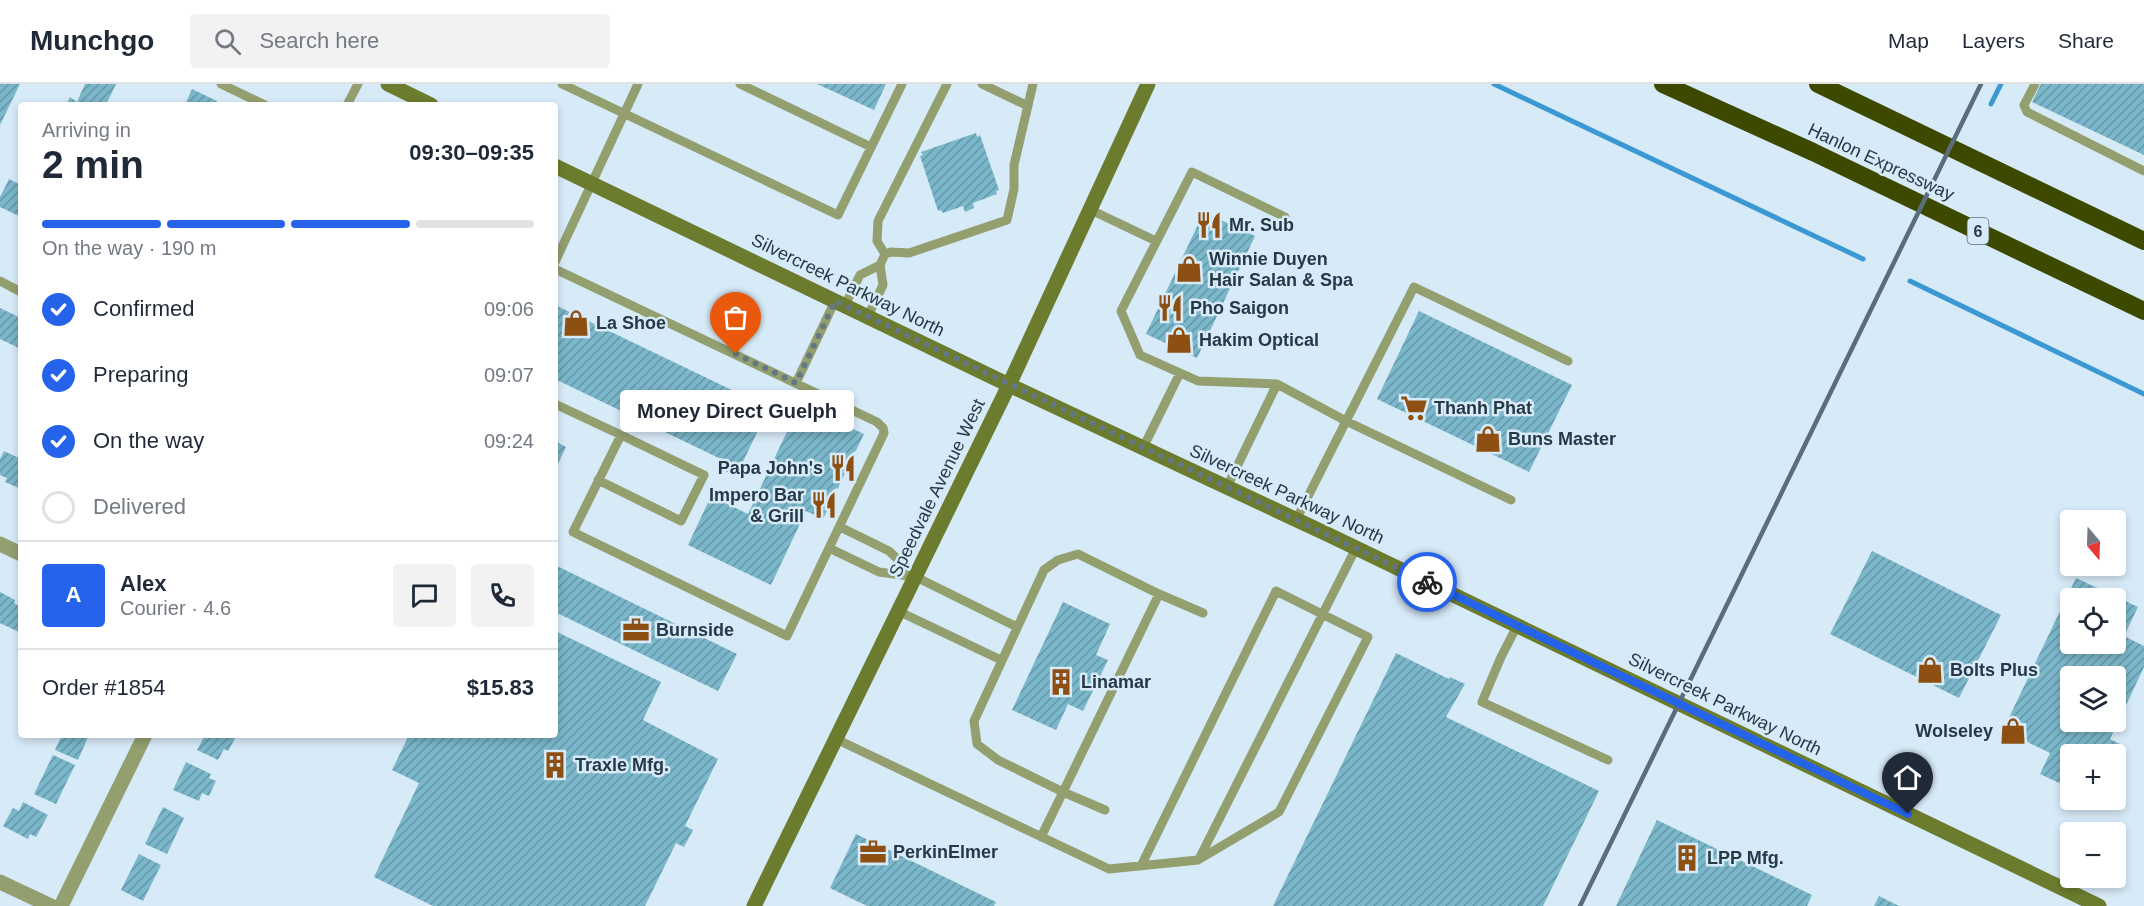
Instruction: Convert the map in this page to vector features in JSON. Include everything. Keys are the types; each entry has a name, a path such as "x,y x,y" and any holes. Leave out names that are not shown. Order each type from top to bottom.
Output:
{"highway":[{"name":"Hanlon Expressway","path":"1663,84 1823,157 2144,311"},
{"path":"1818,84 2144,241"}],"main road":[{"path":"388,84 425,102"},
{"name":"Speedvale Avenue West","path":"757,905 1009,385 1148,84"},
{"name":"Silvercreek Parkway North","path":"558,167 2099,906"}],"street":[{"path":"0,544 18,553"},
{"path":"61,906 144,738"},
{"path":"0,882 51,906"}],"lane":[{"path":"221,84 259,102"},
{"path":"349,102 358,84"},
{"path":"562,84 838,215 902,84"},
{"path":"558,256 638,84"},
{"path":"740,84 871,147"},
{"path":"885,254 877,241 878,221 947,84"},
{"path":"981,84 1028,106"},
{"path":"868,316 883,285 880,265 885,254 909,253 1007,220 1014,189 1014,165 1033,84"},
{"path":"2035,84 2025,105 2027,112 2144,171"},
{"path":"1285,218 1191,172 1121,311 1140,355 1198,381 1277,384 1346,421 1511,500"},
{"path":"1091,210 1156,241"},
{"path":"796,383 840,303 860,275 880,265"},
{"path":"558,270 877,422 883,428 883,438 787,636 573,532 621,435"},
{"path":"0,281 18,290"},
{"path":"1296,520 1414,287 1568,361"},
{"path":"1143,448 1180,373"},
{"path":"1227,487 1277,384"},
{"path":"558,405 704,475 681,521 598,480"},
{"path":"840,526 889,551 915,577"},
{"path":"829,548 879,572 915,577 1017,627"},
{"path":"1198,860 1356,548"},
{"path":"1105,810 998,760 977,744 974,721 1044,570 1058,560 1078,554 1203,613"},
{"path":"836,739 1109,869 1141,866 1198,860 1279,812 1368,637 1275,591 1141,866"},
{"path":"1041,837 1159,594"},
{"path":"898,612 1001,660"},
{"path":"1517,626 1482,702 1608,760"}],"building":[{"path":"0,84 20,84 0,125"},
{"path":"85,84 116,84 107,102 77,102"},
{"path":"817,84 886,84 874,110"},
{"path":"2041,84 2144,84 2144,155 2032,102"},
{"path":"192,89 217,101 216,102 186,102"},
{"path":"70,97 77,102 68,102"},
{"path":"976,133 977,137 980,135 999,190 996,191 997,194 973,203 974,208 965,212 963,206 943,213 941,210 938,211 920,156 923,155 921,152"},
{"path":"9,179 18,184 18,216 0,207 0,197"},
{"path":"1204,212 1255,236 1197,358 1146,334"},
{"path":"558,306 769,408 736,476 721,469 725,461 558,380"},
{"path":"0,308 18,317 18,348 0,339"},
{"path":"1419,311 1572,385 1529,472 1377,399"},
{"path":"800,404 864,434 823,519 806,511 771,585 688,545 711,496 748,514"},
{"path":"558,443 566,447 558,464"},
{"path":"4,451 18,458 18,488 5,482 7,478 0,475 0,459"},
{"path":"1872,551 2001,615 1959,698 1830,634"},
{"path":"558,566 737,654 718,691 558,613"},
{"path":"2076,578 2097,588 2071,588"},
{"path":"0,592 15,600 14,603 18,605 18,632 0,623"},
{"path":"2126,601 2138,607 2126,632"},
{"name":"Linamar","path":"1063,602 1110,624 1096,655 1108,660 1083,711 1068,704 1056,730 1012,710"},
{"path":"2060,611 2060,654 2126,654 2126,637 2144,646 2144,667 2126,705 2126,666 2060,666 2060,732 2113,732 2110,739 2120,744 2060,744 2060,783 2040,774 2050,753 2003,730"},
{"name":"Traxle Mfg.","path":"558,632 661,682 643,720 718,759 685,826 693,830 684,847 676,843 645,906 433,906 374,877 419,783 392,770 408,738 558,738"},
{"path":"1396,653 1449,679 1450,677 1465,684 1446,717 1599,791 1543,906 1273,906"},
{"path":"61,738 88,738 78,760 55,750"},
{"path":"203,738 235,738 228,751 224,749 218,760 197,750"},
{"path":"53,755 75,765 56,804 34,794"},
{"path":"186,762 211,774 209,778 216,781 209,796 202,793 199,801 173,790"},
{"path":"23,802 48,815 36,837 30,834 28,839 3,826 13,808 19,811"},
{"path":"163,807 184,818 167,854 145,844"},
{"name":"LPP Mfg.","path":"1657,820 1812,895 1807,906 1616,906"},
{"path":"856,834 996,902 994,906 867,906 830,888"},
{"path":"139,854 161,865 143,901 121,890"},
{"path":"1879,896 1899,906 1874,906"}],"waterway":[{"path":"1494,84 1863,259"},
{"path":"1991,104 2001,84"},
{"path":"1910,281 2144,394"}],"railway":[{"path":"1580,906 1981,84"}],"way so far":[{"path":"736,354 796,383 835,301 1427,582"}],"place":[{"name":"Mr. Sub","path":"1209,225"},
{"name":"Winnie Duyen Hair Salan & Spa","path":"1189,269"},
{"name":"Pho Saigon","path":"1170,308"},
{"name":"La Shoe","path":"576,323"},
{"name":"Hakim Optical","path":"1179,340"},
{"name":"Money Direct Guelph","path":"736,354"},
{"name":"Thanh Phat","path":"1414,408"},
{"name":"Buns Master","path":"1488,439"},
{"name":"Papa John's","path":"843,468"},
{"name":"Impero Bar & Grill","path":"824,505"},
{"name":"Burnside","path":"636,630"},
{"name":"Bolts Plus","path":"1930,670"},
{"name":"Linamar","path":"1061,682"},
{"name":"Wolseley","path":"2013,731"},
{"name":"Traxle Mfg.","path":"555,765"},
{"name":"PerkinElmer","path":"873,852"},
{"name":"LPP Mfg.","path":"1687,858"}],"route":[{"path":"1427,582 1908,814"}]}
